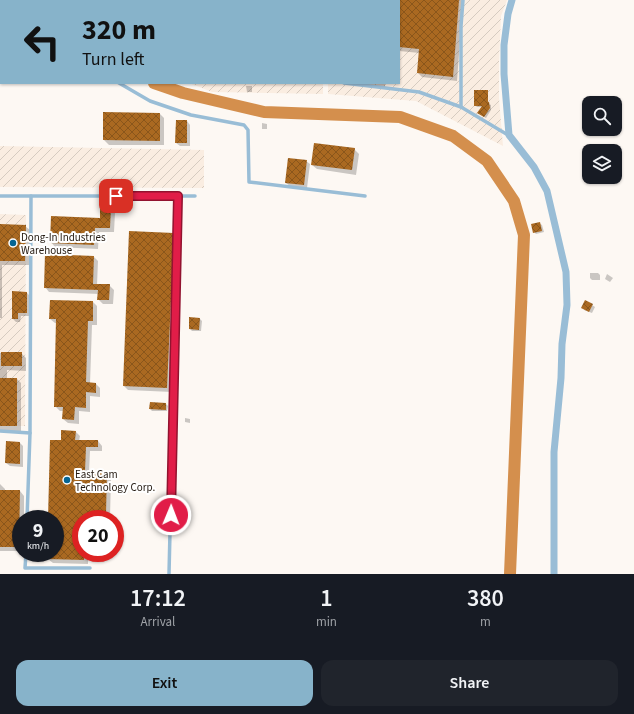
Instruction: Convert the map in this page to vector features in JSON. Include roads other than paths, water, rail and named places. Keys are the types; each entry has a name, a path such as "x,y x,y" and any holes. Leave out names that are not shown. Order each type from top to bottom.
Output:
{"street":[{"path":"512,0 508,14 504,44 504,74 509,135 534,167 547,191 566,272 567,305 562,344 561,378 554,452 554,574"}],"lane":[{"path":"461,107 461,26 463,0"},
{"path":"121,84 150,101 191,115 244,125 248,130 249,182 365,196"},
{"path":"352,84 419,92 461,107 509,135"},
{"path":"0,196 196,196"},
{"path":"27,510 30,433 31,196"},
{"path":"169,574 178,196"},
{"path":"0,431 30,433"},
{"path":"25,562 25,568 90,568"}],"waterway":[{"path":"157,84 183,93 264,112 400,117 453,136 487,161 514,201 524,235 510,574"}],"place":[{"name":"Dong-In Industries Warehouse","path":"13,243"},
{"name":"East Cam Technology Corp.","path":"67,480"}]}
